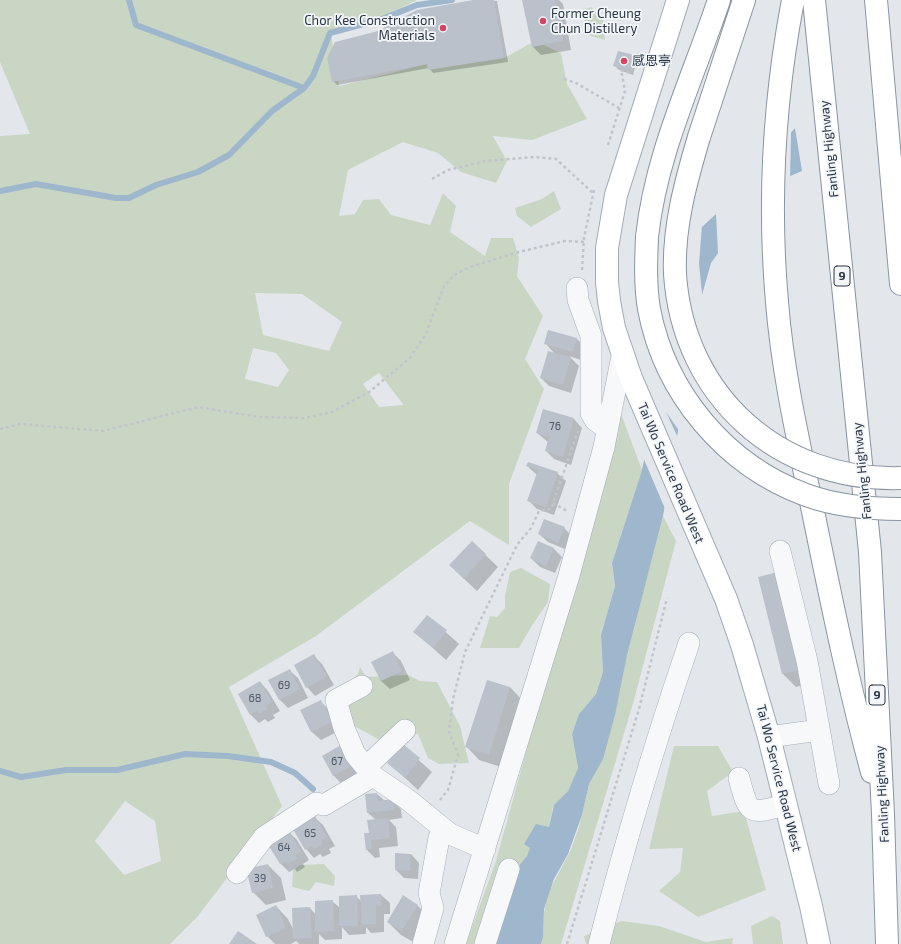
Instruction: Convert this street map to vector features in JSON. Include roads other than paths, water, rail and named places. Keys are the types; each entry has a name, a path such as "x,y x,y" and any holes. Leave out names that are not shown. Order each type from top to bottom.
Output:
{"main road":[{"name":"Tai Wo Service Road West","path":"678,0 624,166 609,230 607,282 614,328 622,356 726,599 742,645 769,737 819,944"},
{"path":"719,0 665,151 653,196 647,237 647,293 653,327 659,345 674,380 686,400 712,433 756,471 790,488 814,497 846,505 901,509"},
{"path":"744,0 691,165 677,230 675,272 679,308 690,344 706,376 726,404 750,429 779,448 810,464 849,475 901,478"},
{"path":"793,0 778,95 772,182 777,303 790,401 826,581 864,742 883,814"},
{"name":"Fanling Highway","path":"814,0 870,552 883,814 887,944"},
{"path":"876,0 901,284"}],"street":[{"path":"577,288 578,300 592,336 592,413 595,420 607,429"},
{"path":"455,944 568,579 604,447 622,356"},
{"path":"780,551 807,661 829,784"},
{"path":"599,944 650,761 689,643"},
{"path":"362,686 336,700 344,728 355,754 370,772 407,799 443,829 450,834 485,849"},
{"path":"237,873 264,837 316,804 324,805 370,772 406,730"},
{"path":"769,737 819,730"},
{"path":"739,778 745,803 749,807 759,811 786,805"},
{"path":"423,944 433,908 429,893 439,838 443,829"},
{"path":"485,944 509,869"}],"water":[{"path":"795,128 802,171 788,177 785,139"},
{"path":"716,214 718,253 711,263 702,295 663,516 627,655 615,715 603,759 589,784 582,815 568,854 554,879 544,909 543,937 541,944 493,944 517,868 527,856 530,848 524,844 536,824 549,827 554,805 568,791 578,768 572,734 579,714 596,694 603,672 601,635 615,586 612,563 642,470 689,239"}],"waterway":[{"path":"129,0 136,25 304,88"},
{"path":"0,191 36,184 116,198 129,198 156,185 198,172 229,155 272,111 304,88 313,76 330,33 382,19 417,5 452,0"},
{"path":"0,771 21,777 66,770 117,770 185,754 228,756 271,762 295,773 313,789"}],"place":[{"name":"Former Cheung Chun Distillery","path":"543,21"},
{"name":"Chor Kee Construction Materials","path":"443,28"},
{"name":"感恩亭","path":"624,61"}]}
